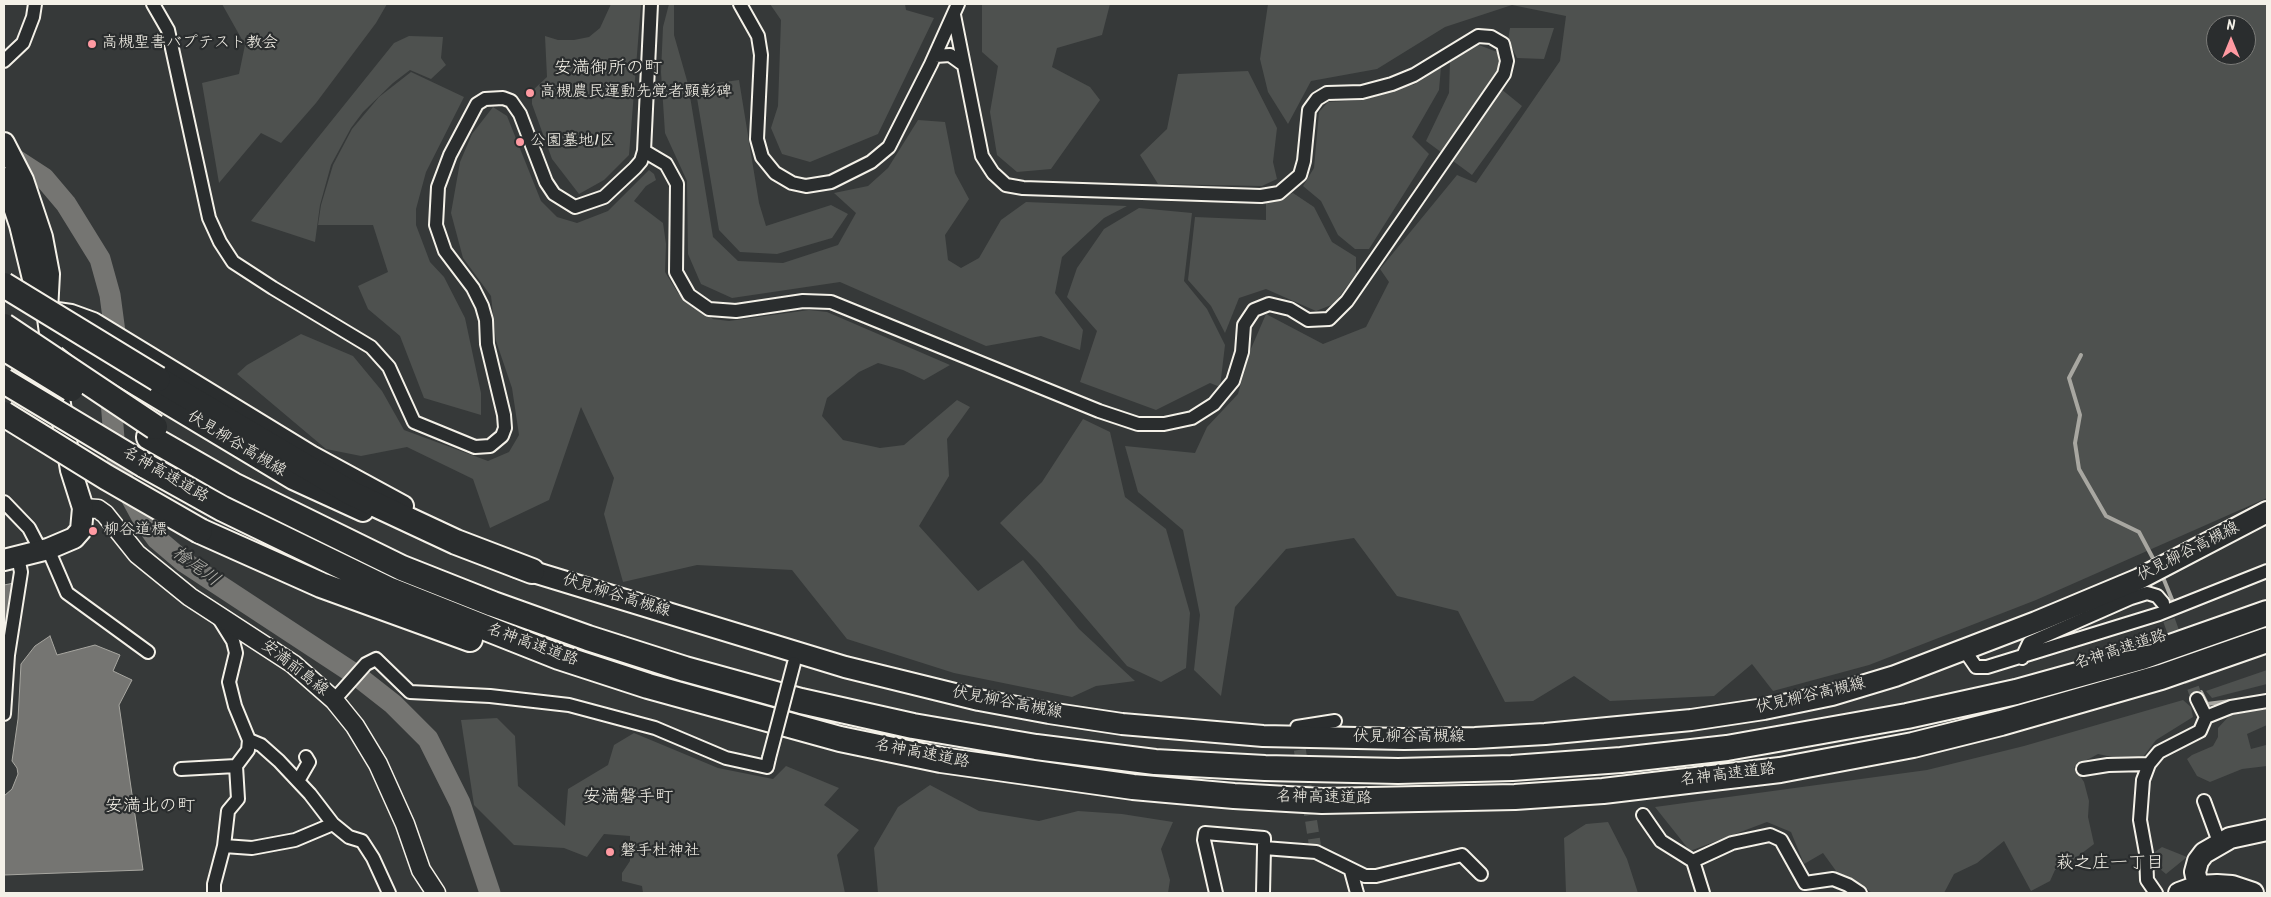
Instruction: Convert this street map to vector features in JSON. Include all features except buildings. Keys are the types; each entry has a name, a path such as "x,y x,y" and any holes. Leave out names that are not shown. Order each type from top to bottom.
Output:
{"highway":[{"path":"4,285 351,493 456,542 532,571"},
{"path":"4,326 152,432"},
{"name":"名神高速道路","path":"4,348 152,432 233,485 323,530 402,568 493,604 588,638 685,669 802,701 913,726 1036,747 1164,762 1265,768 1398,771 1512,768 1621,760 1727,748 1962,705 2068,679 2210,634 2267,613"},
{"name":"名神高速道路","path":"4,381 144,465 223,509 309,552 463,620 559,657 741,713 849,741 941,760 1034,775 1142,788 1322,801 1447,799 1603,791 1780,770 2011,728 2066,715 2164,687 2267,651"},
{"path":"4,414 106,477 200,531 321,586 477,642 646,696 838,748 942,769 1133,797 1234,804 1322,801"},
{"name":"名神高速道路","path":"1825,731 1961,699 2065,670 2142,645 2267,597"},
{"name":"名神高速道路","path":"1913,745 2072,704 2161,677 2267,640"}],"main road":[{"name":"伏見柳谷高槻線","path":"4,143 23,180 34,210 49,274 47,311 72,470 83,508 81,530 65,543 11,559"},
{"name":"伏見柳谷高槻線","path":"4,178 8,205 20,225 33,279 47,311 67,338 93,359 293,479 443,546 532,571 795,657 979,700 1122,724 1263,736 1404,739 1572,732 1691,720 1764,709 1832,695 1895,676 1965,651 2139,579 2267,512"},
{"name":"伏見柳谷高槻線","path":"47,311 71,314 93,323 311,456 421,515 532,571"},
{"name":"安満前島線","path":"83,508 98,509 105,514 137,554 190,597 293,664 338,696 378,764 400,811 421,870 436,893"},
{"path":"2198,886 2195,872 2198,861 2204,852 2219,842 2242,834 2267,830"},
{"path":"2179,893 2198,886 2232,886 2254,893"}],"street":[{"path":"4,60 23,43 33,17 35,4"},
{"path":"153,4 168,30 209,218 220,242 233,262 371,347 389,367 414,422 475,447 490,446 502,436 505,428 504,415 487,344 486,320 482,306 473,288 445,252 440,240 435,216 438,187 466,121 477,104 495,97 511,101 520,114 546,182 554,194 575,207 604,197 641,160 644,151 651,4"},
{"path":"740,4 758,36 761,55 757,139 762,157 774,173 792,183 806,186 830,182 871,162 881,155 894,137 956,10"},
{"path":"644,151 666,164 677,184 676,272 689,295 709,309 736,311 803,301 831,302 1099,410 1138,424 1164,424 1192,418 1214,404 1233,381 1242,352 1244,324 1254,310 1269,304 1290,309 1308,320 1329,319 1347,301 1504,74 1507,61 1503,44 1491,37 1478,36 1414,75 1392,84 1362,92 1327,93 1317,99 1309,110 1304,161 1300,175 1279,193 1261,196 1023,188 1006,185 993,173 982,156 964,65 956,10"},
{"path":"935,56 950,55 964,65"},
{"path":"4,296 27,309 47,311"},
{"path":"4,502 29,528 44,550 67,593 148,652"},
{"path":"4,714 8,655 21,572 11,559"},
{"path":"1965,651 1976,667 1987,667 2022,658 2159,614 2267,571"},
{"path":"2022,658 2029,644 2131,598 2147,593 2157,596 2162,602"},
{"path":"214,893 214,884 224,846 228,811 238,799 236,766 248,750 249,740 235,706 229,682 236,653 233,641 217,615"},
{"path":"338,696 366,664 376,658 410,692 510,697 570,705 655,728 726,758 767,767 795,657"},
{"path":"2197,699 2206,717"},
{"path":"2156,893 2147,880 2146,853 2140,820 2143,780 2149,764 2167,746 2200,731 2206,717 2231,707 2267,701"},
{"path":"1297,727 1335,721"},
{"path":"249,740 261,744 298,781 333,824 348,837 362,841 373,858 389,893"},
{"path":"298,781 309,762 306,756"},
{"path":"2083,769 2108,764 2149,764"},
{"path":"181,769 236,766"},
{"path":"2204,801 2219,842"},
{"path":"1643,815 1661,840 1693,860 1703,893"},
{"path":"224,846 252,848 295,840 333,824"},
{"path":"1216,893 1204,840 1205,834 1264,838 1263,893"},
{"path":"1693,860 1732,843 1770,836 1781,840 1805,883 1819,888 1833,879 1848,885 1860,893"},
{"path":"1264,848 1316,852 1351,871 1365,876 1376,876 1462,855 1481,874"},
{"path":"1351,871 1357,893"}],"shaded area":[{"path":"222,4 387,4 376,23 316,103 281,143 261,133 219,183 202,83 239,74 245,45"},
{"path":"611,4 641,4 629,155 604,180 579,194 552,159 532,104 532,91 547,77 545,36 558,40 574,40 589,37 600,28"},
{"path":"669,4 674,4 674,35 688,84 713,237 738,261 783,263 838,245 856,213 834,193 868,186 888,168 918,120 945,122 955,173 969,199 945,235 948,260 961,268 979,258 1001,220 1026,202 1127,206 1104,218 1062,257 1055,293 1083,330 1080,350 1041,336 986,346 840,282 732,298 701,284 688,254 687,181 665,133 661,72 663,27"},
{"path":"770,4 905,4 906,10 934,18 878,134 810,162 782,154 771,128 778,106 781,20"},
{"path":"982,4 1110,4 1102,35 1057,48 1052,67 1090,87 1100,100 1051,169 1017,172 997,155 990,112 998,66 982,52"},
{"path":"1268,4 2267,4 2267,498 2036,600 1869,665 1773,691 1752,664 1714,696 1610,701 1574,676 1533,701 1505,702 1458,611 1397,596 1354,538 1286,549 1235,607 1221,696 1194,670 1200,615 1183,530 1138,492 1125,446 1195,453 1207,427 1238,394 1250,351 1266,314 1323,344 1366,327 1389,282 1380,269 1457,175 1476,183 1560,61 1566,16 1512,5 1445,27 1377,69 1311,81 1288,124 1268,92 1260,59"},
{"path":"1510,28 1554,28 1544,59 1517,58 1508,40"},
{"path":"409,36 443,37 441,58 446,65 431,79 410,70 393,83 363,112 351,128 331,165 320,205 315,242 251,221 394,43"},
{"path":"1479,45 1497,52 1500,67 1490,80 1522,106 1472,175 1426,141 1449,93 1450,61"},
{"path":"1441,67 1439,90 1412,137 1429,154 1369,249 1355,249 1338,235 1321,201 1303,186 1314,168 1319,112 1328,102 1363,100 1415,84"},
{"path":"1248,71 1277,128 1273,162 1277,179 1262,186 1158,184 1140,155 1167,129 1178,74"},
{"path":"411,72 464,97 426,172 416,209 416,225 430,262 444,277 465,318 481,393 481,415 424,398 400,336 368,309 358,286 388,272 373,225 318,225 321,205 333,165 352,129 379,97"},
{"path":"739,80 759,203 766,226 831,205 848,214 832,238 777,254 740,252 719,230 695,86"},
{"path":"493,107 507,116 541,201 557,217 577,223 608,211 649,170 654,174 656,180 646,186 634,201 663,223 666,244 665,272 678,293 713,319 729,321 809,310 827,312 950,365 924,380 903,370 878,363 859,372 827,398 822,416 843,440 880,448 904,445 957,400 970,407 947,439 949,476 919,526 978,591 1023,560 1079,629 1135,681 1096,686 1072,697 954,673 847,639 792,570 697,565 623,582 604,514 614,478 581,407 549,500 490,528 473,479 407,447 361,456 326,449 237,374 247,365 301,334 353,356 382,391 404,430 488,461 509,452 519,435 512,388 496,341 491,296 463,258 451,213 460,162 472,134"},
{"path":"1293,193 1314,207 1332,242 1356,257 1356,274 1334,304 1316,311 1266,289 1239,298 1225,333 1211,306 1188,280 1195,217 1266,220 1266,203"},
{"path":"1139,208 1192,213 1184,281 1207,309 1225,345 1220,387 1210,383 1156,410 1080,382 1097,331 1067,297 1077,268 1104,229"},
{"path":"1083,419 1110,432 1125,497 1166,529 1190,613 1186,668 1161,682 1127,666 1039,563 1000,523 1042,482"},
{"path":"19,582 4,696 4,585"},
{"path":"50,636 57,655 95,645 120,655 113,671 132,680 119,705 143,870 4,875 4,796 12,789 18,774 17,768 12,761 18,719 21,664 35,646"},
{"path":"2267,670 2267,684 2212,698 2206,691"},
{"path":"2183,700 2191,707 2193,717 2156,740 2143,757 2117,758 2098,754 2074,767 2084,782 2089,801 2088,817 2094,844 2073,860 2055,870 2050,881 2031,891 2004,841 1977,863 1954,874 1944,893 1872,893 1860,884 1839,875 1823,853 1804,864 1791,832 1767,822 1690,851 1655,807 1927,770 2024,746"},
{"path":"2267,709 2267,725 2247,734 2251,749 2266,745 2267,766 2242,769 2210,782 2197,776 2187,759 2213,746 2218,737 2218,728 2230,715"},
{"path":"497,718 515,736 518,786 565,826 568,789 608,765 614,745 634,733 718,768 773,779 786,766 839,788 824,805 859,830 837,855 845,893 643,893 642,886 622,881 622,873 630,861 630,836 604,834 587,857 564,848 514,845 474,805 461,720"},
{"path":"930,785 979,811 1039,821 1078,811 1122,814 1173,822 1161,849 1170,880 1168,893 878,893 874,848 898,807"},
{"path":"1608,822 1627,859 1638,893 1566,893 1564,838 1586,824"},
{"path":"2162,847 2187,857 2166,874 2160,869 2152,872 2152,854"}],"waterway":[{"name":"檜尾川","path":"4,152 44,178 66,204 100,259 110,295 116,340 110,388 115,451 126,488 144,521 157,539 184,562 356,675 393,704 428,739 460,803 490,893"},
{"path":"2081,355 2069,378 2080,415 2075,443 2079,469 2106,516 2139,532 2156,564"},
{"path":"2162,575 2173,602"},
{"path":"2201,692 2207,704 2231,701"}],"tunnel":[{"path":"2163,603 2197,699"},
{"path":"1297,732 1316,852"}],"place":[{"name":"高槻聖書バプテスト教会","path":"92,44"},
{"name":"高槻農民運動先覚者顕彰碑","path":"530,93"},
{"name":"公園墓地1区","path":"520,142"},
{"name":"柳谷道標","path":"93,531"},
{"name":"磐手杜神社","path":"610,852"}],"district":[{"name":"安満御所の町","path":"608,70"},
{"name":"安満磐手町","path":"628,799"},
{"name":"安満北の町","path":"150,808"},
{"name":"萩之庄一丁目","path":"2110,865"}]}
